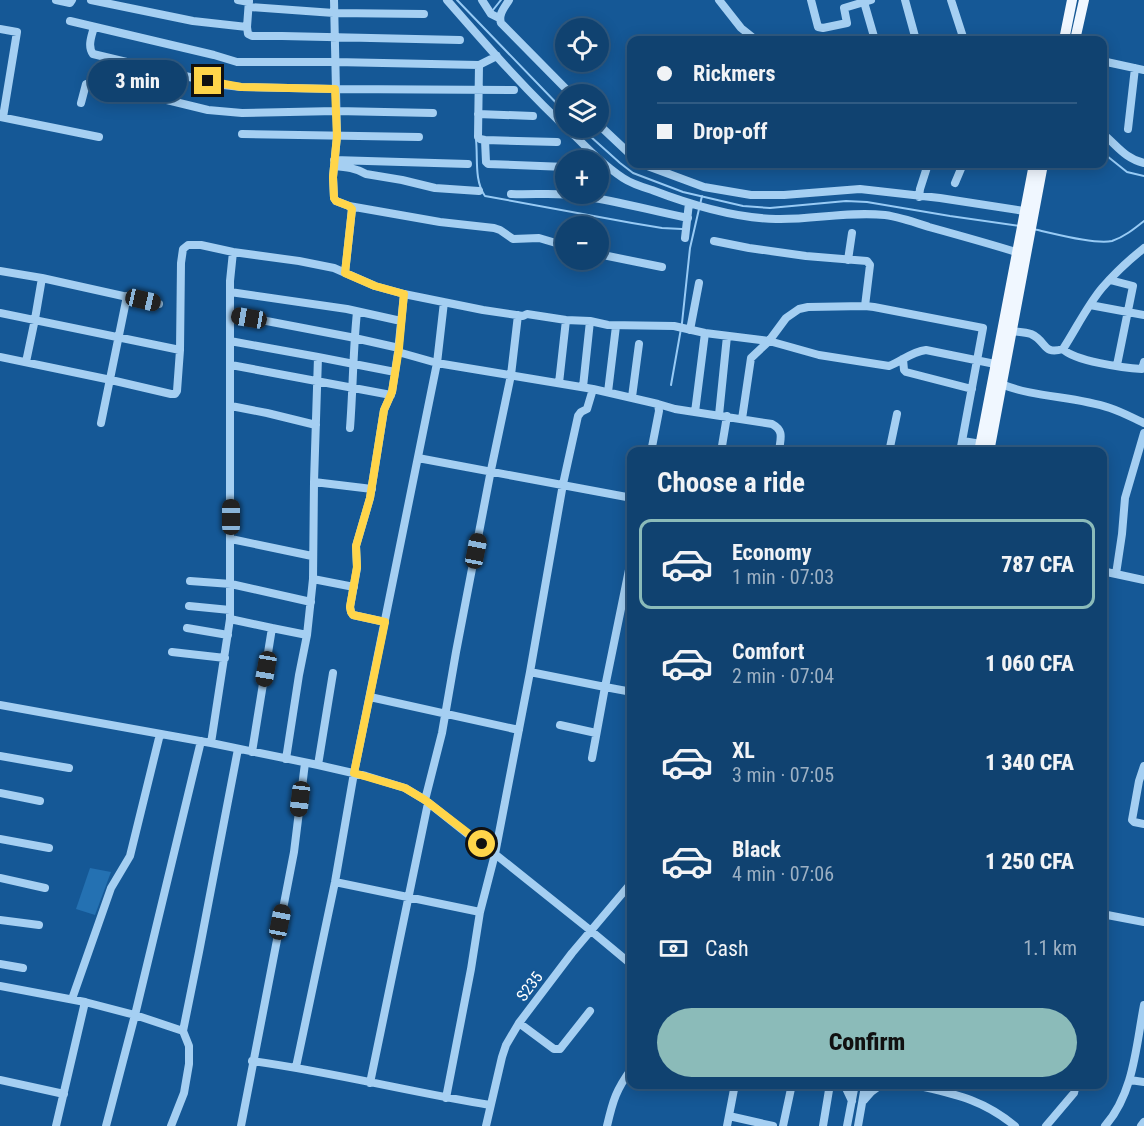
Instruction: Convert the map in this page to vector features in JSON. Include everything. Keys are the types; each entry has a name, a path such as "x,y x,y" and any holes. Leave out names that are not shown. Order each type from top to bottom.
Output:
{"main road":[{"path":"1065,36 1072,0"},
{"path":"1076,36 1084,0"},
{"path":"984,447 1001,384 1000,365 1011,331 1033,168"},
{"path":"1026,218 1042,168"},
{"path":"983,447 1000,365 1016,252 1024,236"}],"street":[{"path":"56,0 70,3 72,0"},
{"path":"91,0 193,21 247,27"},
{"path":"238,0 334,13 424,14"},
{"path":"334,0 337,136 334,198 336,201 349,206 440,222 489,227 500,230 513,239 538,238 555,243"},
{"path":"447,0 556,119 596,157 623,178 664,195 739,215 775,219 839,214 886,216 1016,252"},
{"path":"482,0 491,14 500,18"},
{"path":"509,0 501,13 501,23 561,84"},
{"path":"719,0 741,28 751,36"},
{"path":"811,0 820,28 847,23 842,4 868,1 874,36"},
{"path":"905,0 915,36"},
{"path":"951,0 964,36"},
{"path":"249,3 247,27 248,34 252,36 460,40"},
{"path":"70,21 237,62 479,65 497,56"},
{"path":"94,27 90,47 93,54 223,85 335,89 479,88 514,90"},
{"path":"0,29 17,32 1,117 99,137"},
{"path":"1107,62 1140,69 1128,129"},
{"path":"479,65 478,137 480,139 557,142"},
{"path":"81,103 87,84 93,82 208,110 433,114"},
{"path":"478,114 533,116"},
{"path":"242,134 419,137"},
{"path":"609,136 627,152"},
{"path":"1107,138 1122,153 1144,163"},
{"path":"485,140 488,164 555,167"},
{"path":"334,163 468,164"},
{"path":"334,163 366,174 435,188 479,191"},
{"path":"653,168 704,187 751,195 784,195 860,189 919,196 1026,218"},
{"path":"919,196 927,168"},
{"path":"955,183 961,168"},
{"path":"511,194 547,193 581,196 688,218"},
{"path":"685,238 691,203"},
{"path":"345,273 352,214 349,206"},
{"path":"848,260 852,233"},
{"path":"714,241 749,248 867,261 870,265 865,306"},
{"path":"0,357 175,394 180,350 181,263 183,249 188,245 334,268 375,286 404,294 523,316 527,314 616,326 658,325 684,328 769,341 819,355 889,366 916,351 926,350 1000,365"},
{"path":"1011,331 1032,335 1049,350 1063,349 1090,305 1110,280 1144,248"},
{"path":"211,743 230,619 230,270 233,252"},
{"path":"609,256 662,267"},
{"path":"0,272 42,278 159,304"},
{"path":"26,362 42,278"},
{"path":"1110,280 1133,286 1117,365"},
{"path":"684,328 699,282"},
{"path":"230,292 401,321"},
{"path":"385,622 353,615 350,607 357,567 356,546 372,489 384,410 391,395 404,294"},
{"path":"101,423 127,296"},
{"path":"296,1067 335,882 354,773 437,363 444,302"},
{"path":"1090,305 1144,315"},
{"path":"742,419 751,358 769,341 786,318 799,309 865,306 983,328 961,447"},
{"path":"350,428 357,312"},
{"path":"0,313 180,350"},
{"path":"230,314 354,338 437,363 584,387 675,409 772,424 781,433 780,447"},
{"path":"370,1083 438,751 511,375 518,315"},
{"path":"559,383 566,320"},
{"path":"584,387 590,321"},
{"path":"608,392 616,326"},
{"path":"695,412 705,333"},
{"path":"722,447 728,336"},
{"path":"230,342 395,372"},
{"path":"632,397 639,344"},
{"path":"1063,349 1073,356 1117,365 1142,369 1144,362"},
{"path":"286,759 314,579 312,556 318,357"},
{"path":"903,359 904,370 911,375 972,389"},
{"path":"231,365 391,395"},
{"path":"1001,384 1017,391 1109,407 1144,423"},
{"path":"446,1098 480,912 495,854 519,730 563,484 577,421 581,412 587,409 593,389"},
{"path":"652,447 659,411 658,404"},
{"path":"231,406 316,425"},
{"path":"890,447 897,414"},
{"path":"1116,574 1125,498 1144,433"},
{"path":"963,441 978,447"},
{"path":"418,458 627,497"},
{"path":"314,482 372,489"},
{"path":"231,539 312,556"},
{"path":"1107,572 1144,580"},
{"path":"314,579 354,587"},
{"path":"591,759 627,579"},
{"path":"190,581 231,584 311,602"},
{"path":"189,606 230,610"},
{"path":"230,619 307,635"},
{"path":"187,628 228,635"},
{"path":"252,752 272,628"},
{"path":"171,652 225,658"},
{"path":"530,672 627,691"},
{"path":"318,765 333,673"},
{"path":"370,698 519,730"},
{"path":"0,705 211,743 354,773 405,788 426,801 495,854 627,961"},
{"path":"560,725 596,733"},
{"path":"72,999 111,888 130,856 160,734"},
{"path":"106,1126 201,741"},
{"path":"171,1126 184,1093 189,1064 189,1046 183,1031 238,749"},
{"path":"0,756 69,768"},
{"path":"241,1126 294,852 305,763"},
{"path":"1144,767 1132,820 1144,824"},
{"path":"0,793 40,801"},
{"path":"0,839 49,848"},
{"path":"0,878 45,888"},
{"path":"335,882 480,912"},
{"name":"S235","path":"486,1126 504,1052 519,1023 590,930 627,890"},
{"path":"1107,915 1144,922"},
{"path":"0,920 39,925"},
{"path":"0,964 23,968"},
{"path":"0,986 85,1002 183,1031"},
{"path":"56,1126 85,1002"},
{"path":"1105,1126 1125,1097 1144,1005"},
{"path":"519,1023 557,1050 590,1011"},
{"path":"252,1061 296,1067 490,1105"},
{"path":"607,1126 613,1098 627,1075"},
{"path":"0,1080 64,1094"},
{"path":"1130,1080 1144,1082"},
{"path":"726,1126 734,1089"},
{"path":"783,1126 791,1089"},
{"path":"823,1126 829,1089"},
{"path":"846,1089 852,1101"},
{"path":"847,1126 852,1101 859,1089"},
{"path":"858,1126 863,1101 862,1089"},
{"path":"863,1101 875,1089"},
{"path":"931,1089 980,1103 1015,1126"},
{"path":"1046,1126 1075,1089"},
{"path":"729,1116 773,1126"},
{"path":"1141,1126 1144,1122"}],"shaded area":[{"path":"90,868 111,872 95,915 76,909"}],"waterway":[{"path":"457,0 555,102"},
{"path":"493,10 501,0"},
{"path":"592,138 633,173 683,192 743,206 770,208 846,201 867,202 1019,226"},
{"path":"476,140 479,183 485,196 632,223 682,229"},
{"path":"1107,156 1127,172 1144,176"},
{"path":"671,385 682,323 690,248 702,196"},
{"path":"1033,229 1105,242 1121,237 1144,221"}],"route":[{"path":"208,81 241,87 335,89 337,136 333,177 334,198 352,209 345,273 375,286 404,294 392,392 384,410 370,498 356,546 357,567 351,612 353,615 385,622 354,773 405,788 425,800 482,844"}]}
